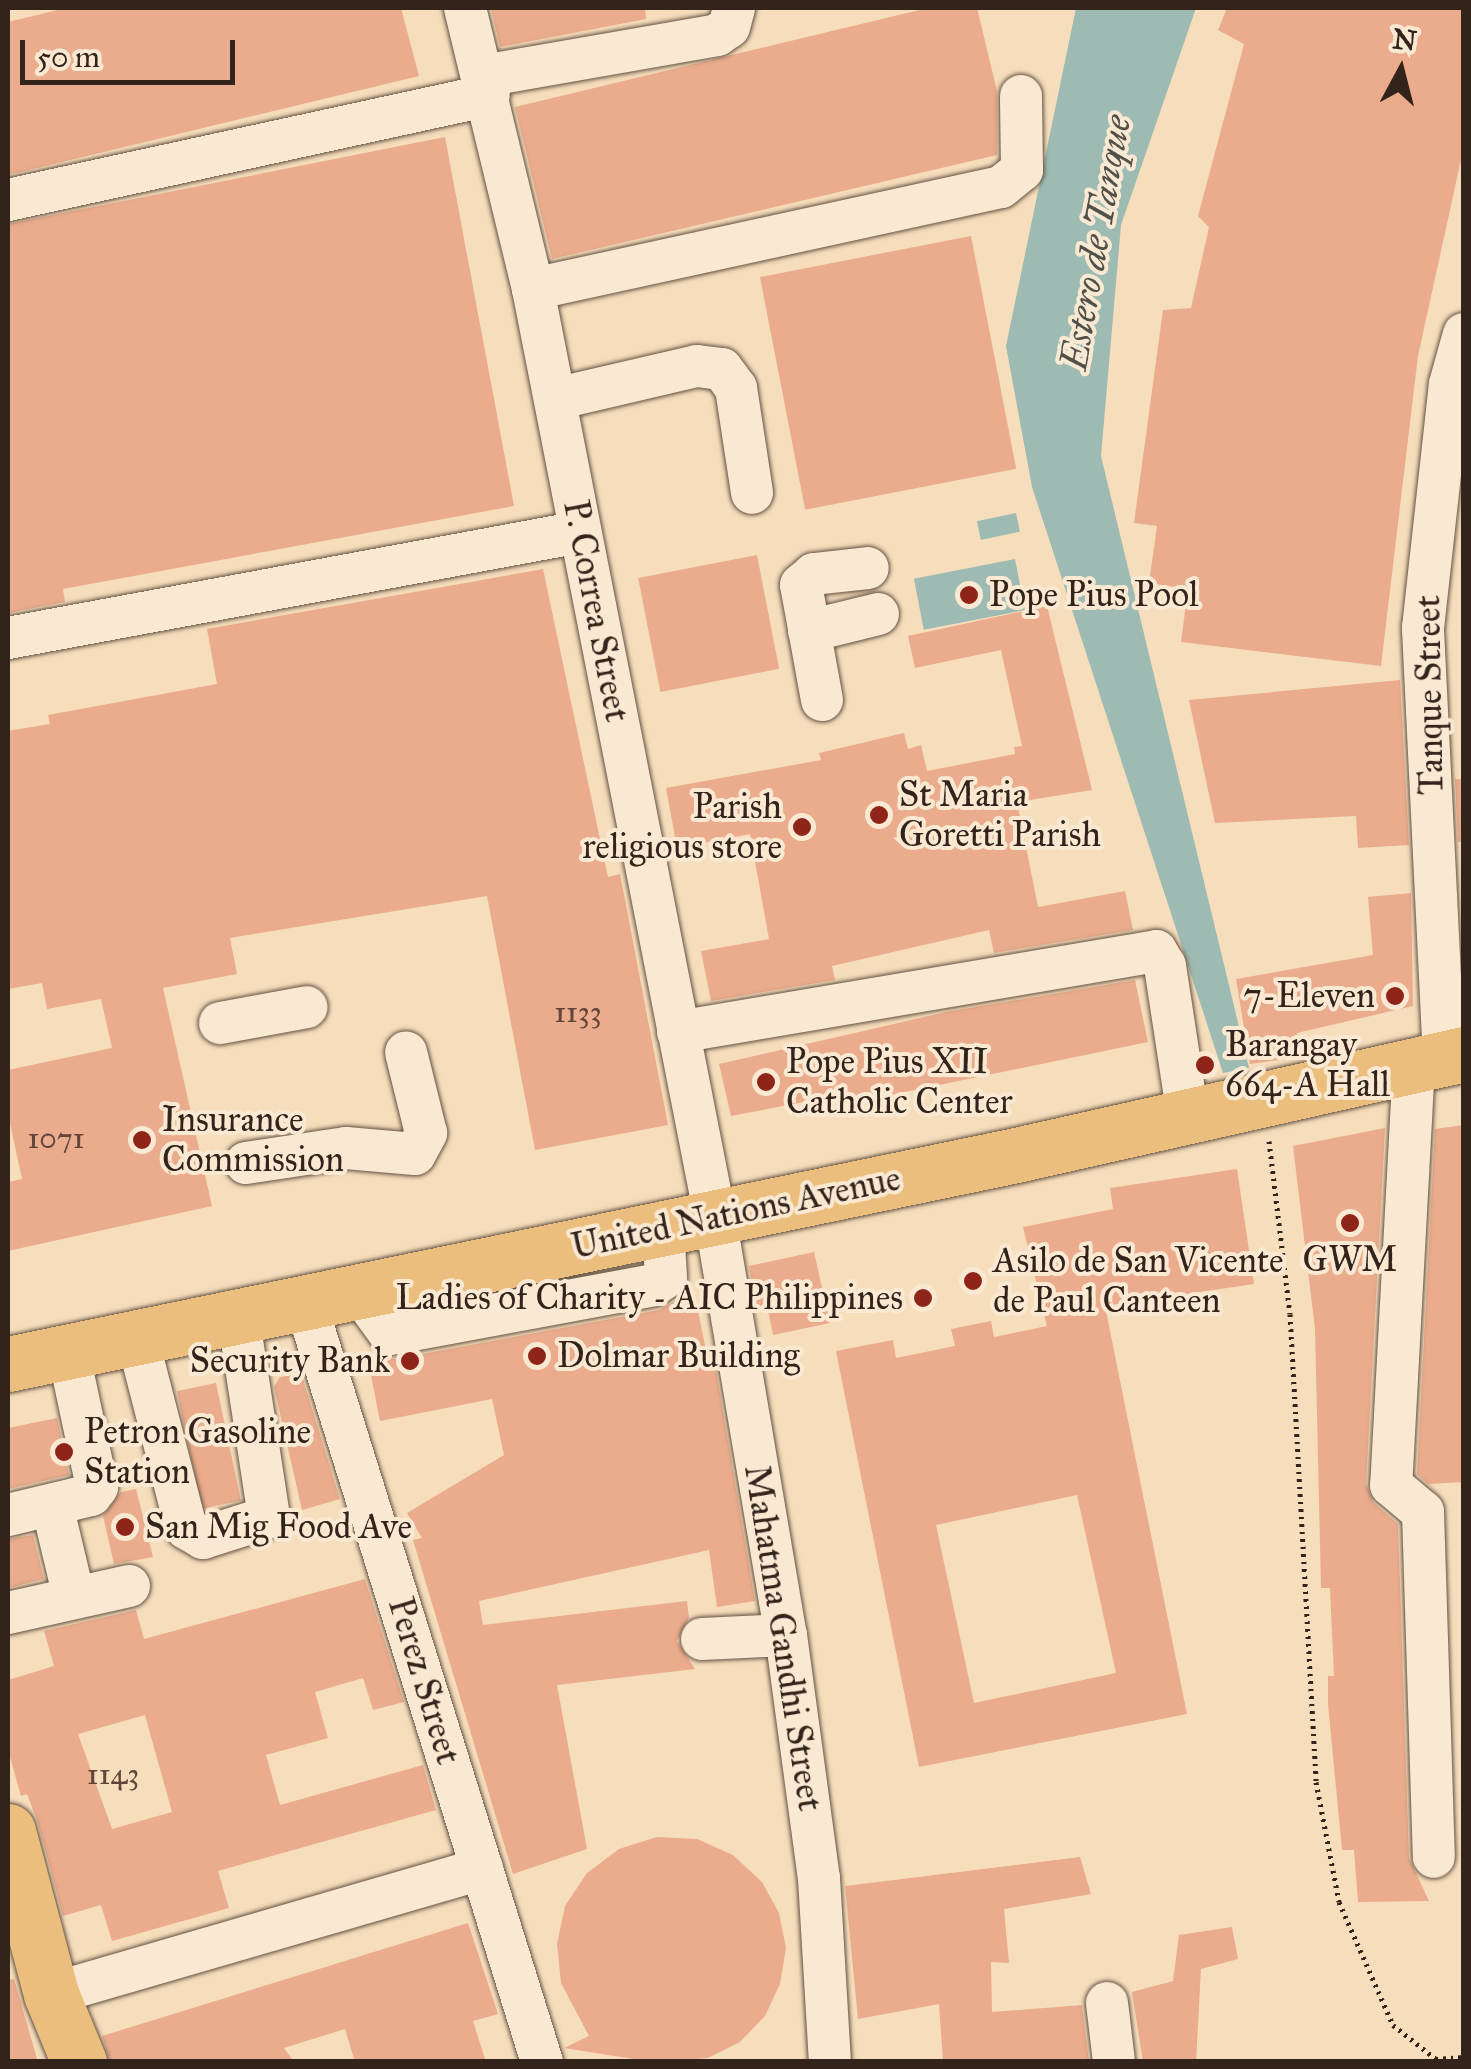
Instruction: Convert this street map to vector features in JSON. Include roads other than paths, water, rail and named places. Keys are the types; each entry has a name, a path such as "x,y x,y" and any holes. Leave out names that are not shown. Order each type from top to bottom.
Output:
{"main road":[{"name":"United Nations Avenue","path":"8,1364 1441,1059"},
{"path":"8,1831 52,1994 78,2062"}],"street":[{"name":"P. Correa Street","path":"465,8 532,289 678,1032 689,1222"},
{"path":"8,200 717,35 729,27 734,8"},
{"path":"532,289 1001,186 1022,170 1021,96"},
{"name":"Tanque Street","path":"1434,1857 1423,1512 1390,1485 1441,1059 1451,1005 1424,628 1450,384 1464,334"},
{"path":"555,400 697,366 722,369 736,388 752,493"},
{"path":"8,638 580,532"},
{"path":"822,700 802,596 806,578 868,568"},
{"path":"809,632 878,614"},
{"path":"678,1032 1156,951 1232,1106"},
{"path":"220,1023 308,1007"},
{"path":"246,1164 346,1148 415,1154 426,1132 406,1052"},
{"name":"Mahatma Gandhi Street","path":"689,1222 786,1635 819,1878 830,2062"},
{"name":"Perez Street","path":"305,1301 542,2062"},
{"path":"137,1337 186,1528 203,1538 269,1517 238,1315"},
{"path":"8,1514 91,1495 97,1487 68,1351"},
{"path":"52,1505 74,1597"},
{"path":"8,1613 128,1586"},
{"path":"702,1639 786,1635"},
{"path":"52,1994 482,1869"},
{"path":"1107,2003 1114,2062"}],"water":[{"name":"Estero de Tanque","path":"1076,8 1196,8 1121,225 1101,456 1249,1068 1223,1073 1032,487 1006,346"},
{"path":"1016,513 1020,532 981,540 977,521"},
{"name":"Pope Pius Pool","path":"1015,559 1025,610 924,630 914,579"}],"place":[{"name":"Pope Pius Pool","path":"969,595"},
{"name":"St Maria Goretti Parish","path":"879,815"},
{"name":"Parish religious store","path":"802,827"},
{"name":"7-Eleven","path":"1395,996"},
{"name":"Barangay 664-A Hall","path":"1205,1065"},
{"name":"Pope Pius XII Catholic Center","path":"766,1082"},
{"name":"Insurance Commission","path":"142,1140"},
{"name":"GWM","path":"1350,1223"},
{"name":"Asilo de San Vicente de Paul Canteen","path":"973,1281"},
{"name":"Ladies of Charity - AIC Philippines","path":"923,1298"},
{"name":"Dolmar Building","path":"537,1356"},
{"name":"Security Bank","path":"410,1361"},
{"name":"Petron Gasoline Station","path":"64,1452"},
{"name":"San Mig Food Ave","path":"125,1527"}]}
